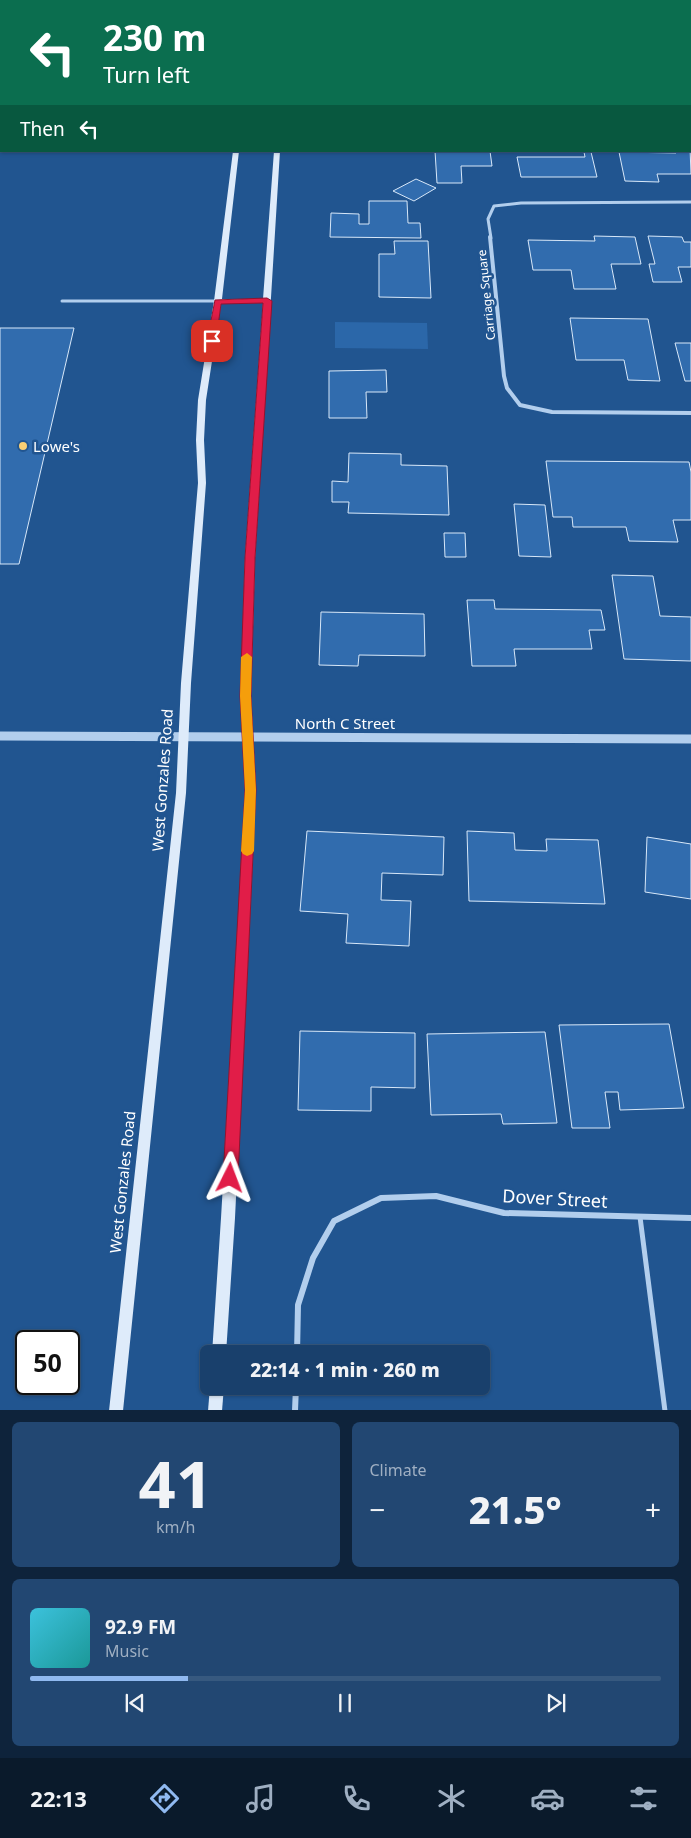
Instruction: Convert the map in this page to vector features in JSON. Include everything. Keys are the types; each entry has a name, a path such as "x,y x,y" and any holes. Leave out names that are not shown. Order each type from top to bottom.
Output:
{"main road":[{"name":"West Gonzales Road","path":"116,1410 181,792 202,483 200,440 202,400 218,301 236,152"},
{"path":"220,1345 250,790 246,696 250,558 277,152"},
{"path":"218,301 267,301"},
{"path":"215,1410 216,1395"}],"street":[{"name":"Carriage Square","path":"691,202 520,202 494,206 489,212 487,224 490,232 504,376 507,388 520,405 552,412 691,413"},
{"name":"North C Street","path":"0,736 249,738 497,736 691,739"},
{"name":"Dover Street","path":"297,1345 298,1305 313,1258 334,1221 381,1198 436,1196 504,1213 691,1218"},
{"path":"295,1410 296,1395"}],"lane":[{"path":"62,301 218,301"},
{"path":"640,1217 665,1410"}],"shaded area":[{"path":"335,322 427,323 428,349 335,348"}],"building":[{"path":"435,152 490,152 492,166 461,166 462,183 437,183"},
{"path":"584,152 591,152 597,177 521,177 517,157 585,157"},
{"path":"619,152 690,152 691,174 657,174 659,182 625,181"},
{"path":"416,179 436,188 414,201 393,191"},
{"path":"369,201 407,201 408,223 420,223 421,238 330,237 331,213 359,214 359,224 369,224"},
{"path":"594,236 635,237 641,264 611,264 616,289 574,289 571,270 533,270 528,240 595,241"},
{"path":"648,236 682,237 684,242 691,242 691,267 678,267 682,282 653,282 649,264 655,264"},
{"path":"394,241 428,241 431,298 379,297 379,254 395,254"},
{"path":"570,318 648,319 660,381 628,380 624,360 576,360"},
{"name":"Lowe's","path":"0,328 74,328 19,564 0,564"},
{"path":"675,343 691,343 691,381 685,381"},
{"path":"386,370 387,392 366,392 367,418 329,418 329,371"},
{"path":"349,453 401,454 401,465 447,466 449,515 348,513 349,502 332,502 332,481 348,482"},
{"path":"546,461 689,462 691,472 691,520 673,520 678,542 629,541 626,527 573,527 572,517 553,517"},
{"path":"514,504 545,505 551,557 519,556"},
{"path":"444,533 465,533 466,557 445,557"},
{"path":"612,575 653,576 660,616 691,617 691,661 624,659"},
{"path":"467,600 494,600 495,609 601,610 605,630 589,630 592,649 514,649 516,666 472,666"},
{"path":"321,612 424,614 425,656 359,655 358,666 319,665"},
{"path":"307,831 444,837 443,875 382,873 381,900 411,901 409,946 346,943 348,914 300,911"},
{"path":"467,831 514,833 515,850 547,851 546,839 598,840 605,904 469,901"},
{"path":"647,837 691,844 691,899 645,892"},
{"path":"669,1024 684,1108 620,1110 618,1092 605,1092 610,1128 572,1128 559,1025"},
{"path":"300,1031 415,1033 415,1088 371,1087 371,1111 298,1110"},
{"path":"545,1032 557,1123 503,1124 501,1114 431,1115 427,1034"}],"slow traffic":[{"path":"247,657 246,696 250,790 247,851"}],"place":[{"name":"Lowe's","path":"23,446"}],"route":[{"path":"212,341 218,301 267,301 250,558 246,696 250,790 230,1178"}]}
